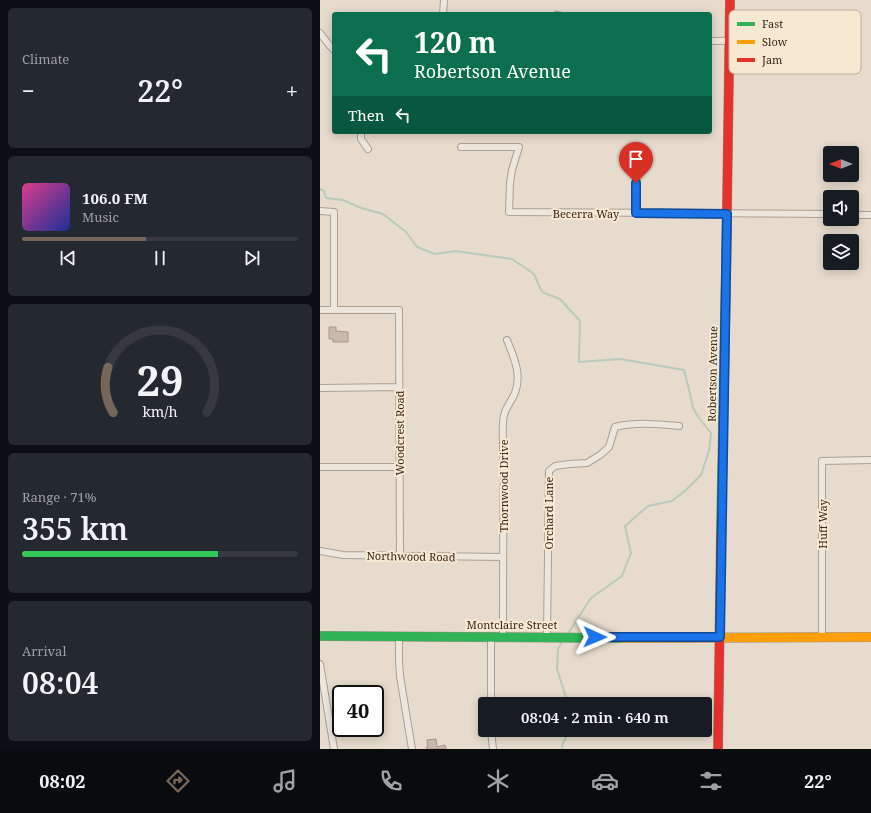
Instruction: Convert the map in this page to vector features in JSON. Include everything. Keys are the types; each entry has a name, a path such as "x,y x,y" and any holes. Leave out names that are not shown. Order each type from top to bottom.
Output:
{"street":[{"path":"443,12 444,0"},
{"name":"Robertson Avenue","path":"730,0 730,10"},
{"path":"320,33 332,48"},
{"path":"712,41 729,40"},
{"name":"Robertson Avenue","path":"718,749 729,40"},
{"path":"361,134 361,139 368,149"},
{"name":"Becerra Way","path":"461,147 519,147 512,170 510,183 509,212 823,214"},
{"path":"636,213 637,154"},
{"path":"320,212 334,212 334,310 320,310"},
{"path":"859,214 871,215"},
{"name":"Woodcrest Road","path":"334,310 399,310 400,556"},
{"name":"Thornwood Drive","path":"502,637 504,469 502,423 504,412 516,388 518,372 516,362 507,340"},
{"path":"320,388 399,387"},
{"name":"Orchard Lane","path":"547,637 549,471 555,466 587,463 594,459 609,447 615,427 622,425 653,424 679,426"},
{"name":"Huff Way","path":"822,637 822,461 871,460"},
{"path":"320,467 400,467"},
{"name":"Northwood Road","path":"320,551 343,555 503,557"},
{"name":"Montclaire Street","path":"320,636 638,638 871,637"},
{"path":"399,636 400,676 412,749"},
{"path":"491,636 491,697"},
{"path":"320,664 334,749"},
{"path":"492,737 493,749"}],"building":[{"path":"329,327 336,327 336,331 348,332 348,342 333,342 333,339 329,339"},
{"path":"436,739 437,747 445,745 446,749 427,749 427,740"}],"waterway":[{"path":"320,189 324,191 326,198 343,200 361,208 383,214 406,232 417,247 435,254 455,251 512,259 534,274 542,292 560,299 580,321 579,362 620,359 684,370 693,408 711,433 709,451 701,475 672,501 648,506 625,526 631,553 622,576 591,598 567,635"},
{"path":"563,640 558,649 557,669 566,697"},
{"path":"562,749 566,737"}],"traffic: fast":[{"path":"721,533 726,277"},
{"path":"320,636 622,638"}],"traffic: slow":[{"path":"622,638 871,637"}],"traffic: jam":[{"path":"730,0 730,10"},
{"path":"726,277 729,69"},
{"path":"718,749 721,533"}],"route":[{"path":"595,637 720,637 727,214 636,213 636,183"}]}
